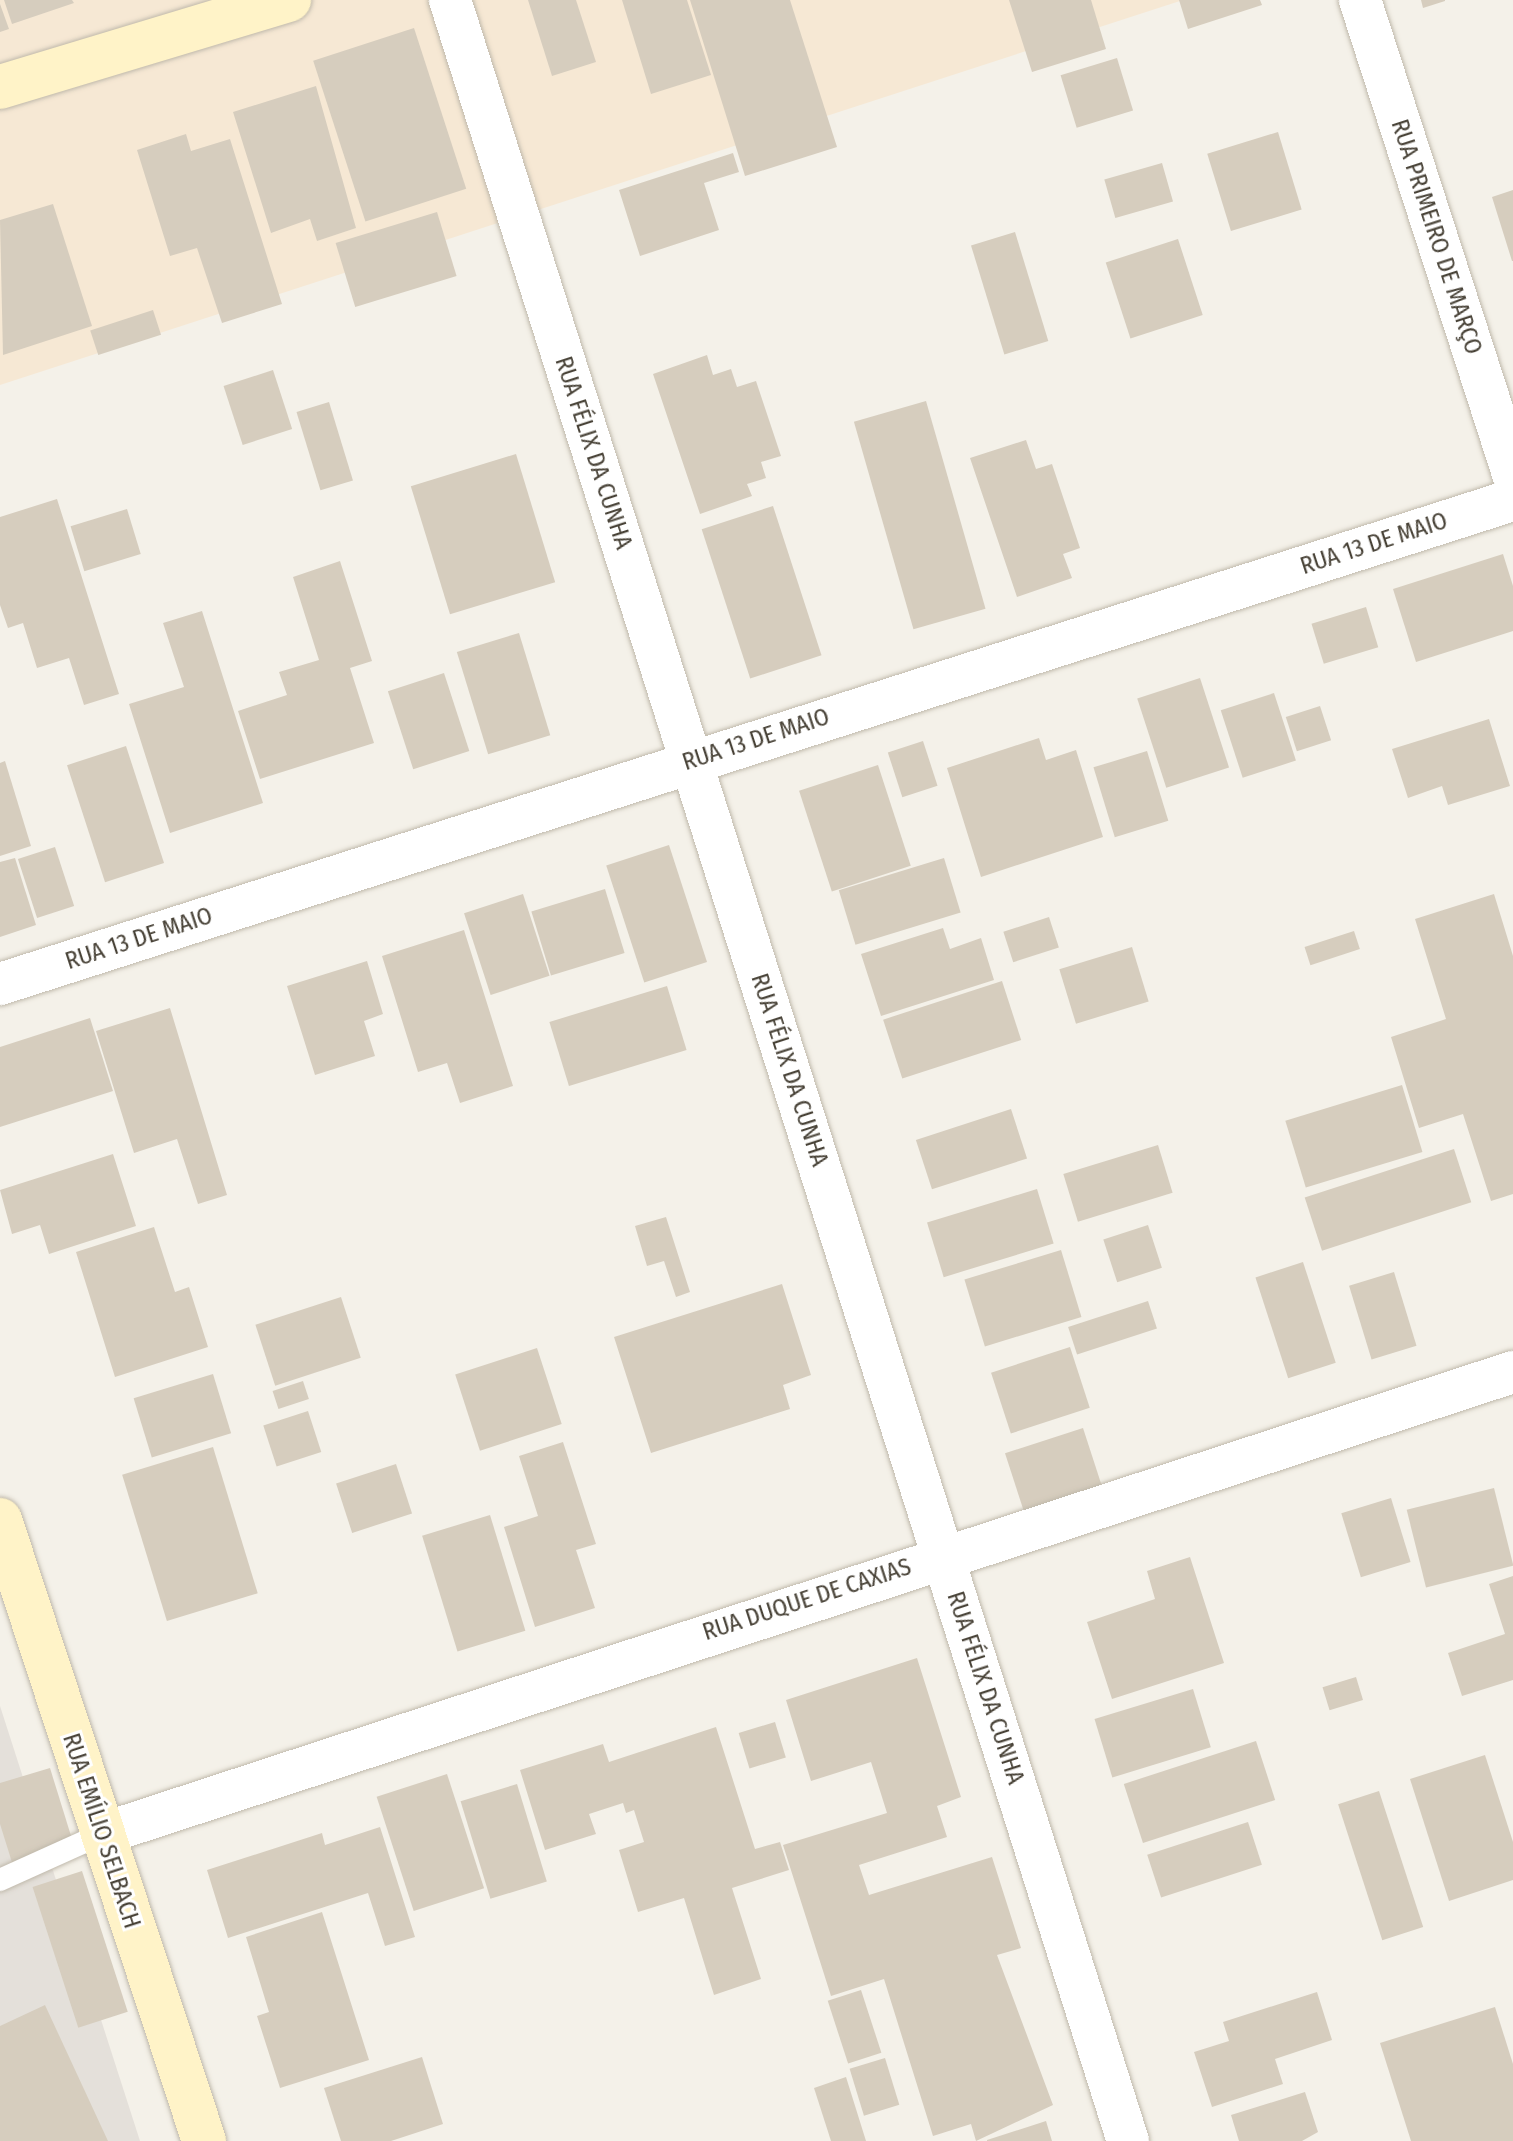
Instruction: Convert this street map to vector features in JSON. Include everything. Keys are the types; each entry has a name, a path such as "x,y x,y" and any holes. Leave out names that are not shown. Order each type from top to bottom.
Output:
{"main road":[{"path":"0,87 289,0"},
{"name":"RUA EMÍLIO SELBACH","path":"0,1520 204,2141"}],"street":[{"name":"RUA FÉLIX DA CUNHA","path":"450,0 1128,2141"},
{"name":"RUA PRIMEIRO DE MARÇO","path":"1360,0 1513,475"},
{"name":"RUA 13 DE MAIO","path":"0,984 691,760 1513,500"},
{"name":"RUA DUQUE DE CAXIAS","path":"102,1834 943,1555 1513,1372"}],"lane":[{"path":"0,1880 102,1834"}],"shaded area":[{"path":"0,0 1183,0 0,385"},
{"path":"0,1706 140,2141 0,2141"}],"building":[{"path":"4,0 72,0 74,3 12,24"},
{"path":"528,0 576,0 596,62 552,76"},
{"path":"622,0 687,0 711,75 651,94"},
{"path":"690,0 790,0 837,147 745,176"},
{"path":"1009,0 1091,0 1106,49 1032,72"},
{"path":"1179,0 1260,0 1262,5 1188,29"},
{"path":"1421,0 1445,0 1445,1 1423,8"},
{"path":"0,4 9,29 0,32"},
{"path":"414,28 466,189 365,221 313,61"},
{"path":"1117,58 1133,111 1077,128 1061,75"},
{"path":"316,86 356,228 317,241 310,219 271,233 233,112"},
{"path":"1278,132 1302,209 1231,231 1207,154"},
{"path":"186,134 191,151 230,139 282,304 222,323 197,248 170,256 137,150"},
{"path":"733,153 739,172 704,183 719,230 640,256 619,190"},
{"path":"1162,163 1173,201 1115,218 1104,180"},
{"path":"1513,190 1513,261 1512,261 1492,197"},
{"path":"53,204 92,326 3,355 0,220"},
{"path":"437,212 457,276 355,307 336,243"},
{"path":"1015,232 1048,341 1004,354 971,245"},
{"path":"1178,239 1203,315 1130,339 1106,262"},
{"path":"153,310 161,335 98,355 90,330"},
{"path":"707,355 713,375 731,369 737,387 756,381 781,456 761,462 766,478 747,484 752,496 700,514 653,374"},
{"path":"273,370 292,429 243,445 224,386"},
{"path":"926,401 986,609 913,629 854,422"},
{"path":"329,402 353,480 320,490 296,412"},
{"path":"1026,440 1036,469 1052,464 1080,548 1063,554 1072,578 1017,597 970,458"},
{"path":"516,454 555,582 450,614 411,486"},
{"path":"57,499 119,694 84,705 69,658 37,668 23,623 8,628 0,605 0,517"},
{"path":"773,506 822,655 750,678 702,529"},
{"path":"127,509 141,554 84,571 71,526"},
{"path":"1503,554 1513,586 1513,631 1416,662 1393,589"},
{"path":"340,561 372,661 350,668 374,743 260,779 238,711 287,695 279,672 319,660 293,577"},
{"path":"1366,607 1378,647 1324,664 1311,624"},
{"path":"202,611 263,803 170,833 129,704 184,687 163,623"},
{"path":"519,633 550,735 488,754 457,652"},
{"path":"444,673 469,751 413,769 388,691"},
{"path":"1200,678 1229,767 1166,788 1137,698"},
{"path":"1274,693 1296,761 1243,778 1221,710"},
{"path":"1320,706 1331,740 1297,751 1286,717"},
{"path":"1489,719 1510,786 1448,805 1442,786 1408,798 1392,749"},
{"path":"1039,738 1046,760 1076,750 1103,837 981,877 947,768"},
{"path":"923,741 938,786 902,797 888,752"},
{"path":"126,746 164,863 105,882 67,765"},
{"path":"1147,751 1168,821 1115,837 1093,767"},
{"path":"5,761 31,846 0,856 0,763"},
{"path":"878,765 911,866 832,891 799,791"},
{"path":"669,845 707,962 644,982 606,865"},
{"path":"55,847 74,906 37,918 18,859"},
{"path":"15,858 36,925 0,937 0,862"},
{"path":"944,858 961,913 855,945 839,890"},
{"path":"605,889 625,953 551,976 531,912"},
{"path":"523,894 550,976 491,995 464,913"},
{"path":"1494,894 1513,956 1513,1194 1491,1201 1463,1114 1419,1128 1391,1037 1446,1019 1415,919"},
{"path":"1049,917 1059,947 1013,962 1003,932"},
{"path":"943,928 950,949 981,938 994,980 881,1016 861,954"},
{"path":"464,930 513,1086 460,1103 447,1063 418,1072 382,956"},
{"path":"1354,931 1360,949 1310,965 1305,947"},
{"path":"1132,947 1149,1002 1076,1024 1059,969"},
{"path":"367,961 383,1014 364,1021 375,1056 315,1075 287,986"},
{"path":"1002,981 1021,1040 902,1079 883,1020"},
{"path":"667,986 687,1050 569,1086 549,1022"},
{"path":"170,1008 227,1195 198,1204 177,1139 134,1153 96,1031"},
{"path":"90,1018 113,1091 0,1127 0,1047"},
{"path":"1402,1085 1422,1152 1306,1188 1285,1121"},
{"path":"1011,1109 1027,1158 932,1189 916,1140"},
{"path":"1158,1145 1173,1193 1078,1222 1063,1174"},
{"path":"1454,1149 1471,1202 1322,1251 1305,1198"},
{"path":"113,1154 136,1226 49,1254 40,1225 12,1234 0,1190"},
{"path":"1037,1189 1054,1244 944,1277 927,1223"},
{"path":"666,1217 690,1292 676,1297 664,1261 647,1266 635,1226"},
{"path":"1148,1225 1162,1268 1117,1282 1103,1240"},
{"path":"154,1227 175,1292 189,1287 208,1347 115,1377 76,1252"},
{"path":"1061,1250 1081,1317 985,1346 964,1280"},
{"path":"1303,1262 1336,1363 1288,1378 1255,1277"},
{"path":"1394,1272 1417,1346 1372,1359 1349,1286"},
{"path":"782,1284 811,1375 783,1385 790,1409 651,1453 614,1337"},
{"path":"341,1297 361,1358 275,1386 255,1325"},
{"path":"1148,1301 1157,1329 1077,1355 1068,1327"},
{"path":"1070,1347 1090,1408 1011,1434 991,1373"},
{"path":"537,1348 562,1424 480,1451 455,1375"},
{"path":"213,1374 231,1433 152,1458 134,1398"},
{"path":"303,1381 309,1399 278,1409 273,1391"},
{"path":"308,1411 321,1452 277,1466 263,1426"},
{"path":"1083,1428 1102,1486 1024,1511 1005,1453"},
{"path":"563,1442 596,1544 576,1550 595,1608 535,1627 504,1527 538,1516 519,1456"},
{"path":"213,1447 258,1593 167,1621 122,1475"},
{"path":"396,1464 412,1513 352,1533 336,1483"},
{"path":"1494,1488 1513,1566 1426,1587 1407,1510"},
{"path":"1391,1498 1411,1562 1361,1577 1341,1513"},
{"path":"490,1515 525,1631 457,1651 422,1536"},
{"path":"1190,1557 1224,1663 1112,1699 1087,1622 1155,1599 1147,1571"},
{"path":"1513,1576 1513,1680 1462,1696 1448,1653 1505,1634 1489,1584"},
{"path":"917,1658 961,1797 937,1806 947,1837 859,1865 869,1895 992,1857 1021,1948 997,1955 1053,2105 976,2141 971,2124 933,2136 884,1979 831,1996 783,1845 887,1813 871,1762 811,1781 786,1700"},
{"path":"1356,1677 1363,1700 1330,1710 1323,1687"},
{"path":"1193,1689 1211,1747 1112,1777 1095,1719"},
{"path":"775,1722 786,1757 749,1768 739,1733"},
{"path":"716,1727 755,1849 780,1842 789,1870 732,1888 761,1979 714,1995 684,1898 638,1912 619,1850 644,1842 634,1810 626,1813 623,1803 589,1814 596,1834 545,1850 520,1770 603,1744 609,1762"},
{"path":"1256,1741 1275,1800 1143,1843 1124,1784"},
{"path":"1485,1755 1513,1842 1513,1880 1449,1901 1410,1779"},
{"path":"50,1768 76,1852 15,1872 0,1824 0,1783"},
{"path":"447,1774 484,1888 414,1911 377,1797"},
{"path":"517,1784 547,1882 490,1899 461,1801"},
{"path":"1379,1791 1423,1927 1382,1940 1338,1804"},
{"path":"1248,1822 1262,1865 1161,1898 1147,1855"},
{"path":"380,1827 415,1937 385,1946 368,1893 228,1938 207,1870 322,1833 325,1845"},
{"path":"82,1871 128,2012 78,2028 33,1887"},
{"path":"322,1912 369,2060 280,2088 257,2016 269,2012 246,1937"},
{"path":"861,1990 881,2053 848,2064 828,2001"},
{"path":"1317,1992 1332,2040 1275,2059 1283,2084 1212,2107 1194,2052 1229,2041 1223,2022"},
{"path":"45,2005 108,2141 0,2141 0,2026"},
{"path":"1495,2007 1513,2064 1513,2141 1411,2141 1380,2043"},
{"path":"422,2057 443,2124 391,2141 341,2141 324,2088"},
{"path":"885,2058 899,2105 864,2116 850,2069"},
{"path":"846,2077 866,2141 831,2141 814,2088"},
{"path":"1305,2092 1318,2132 1302,2141 1239,2141 1231,2115"},
{"path":"1046,2121 1052,2141 987,2141 987,2140"}]}
